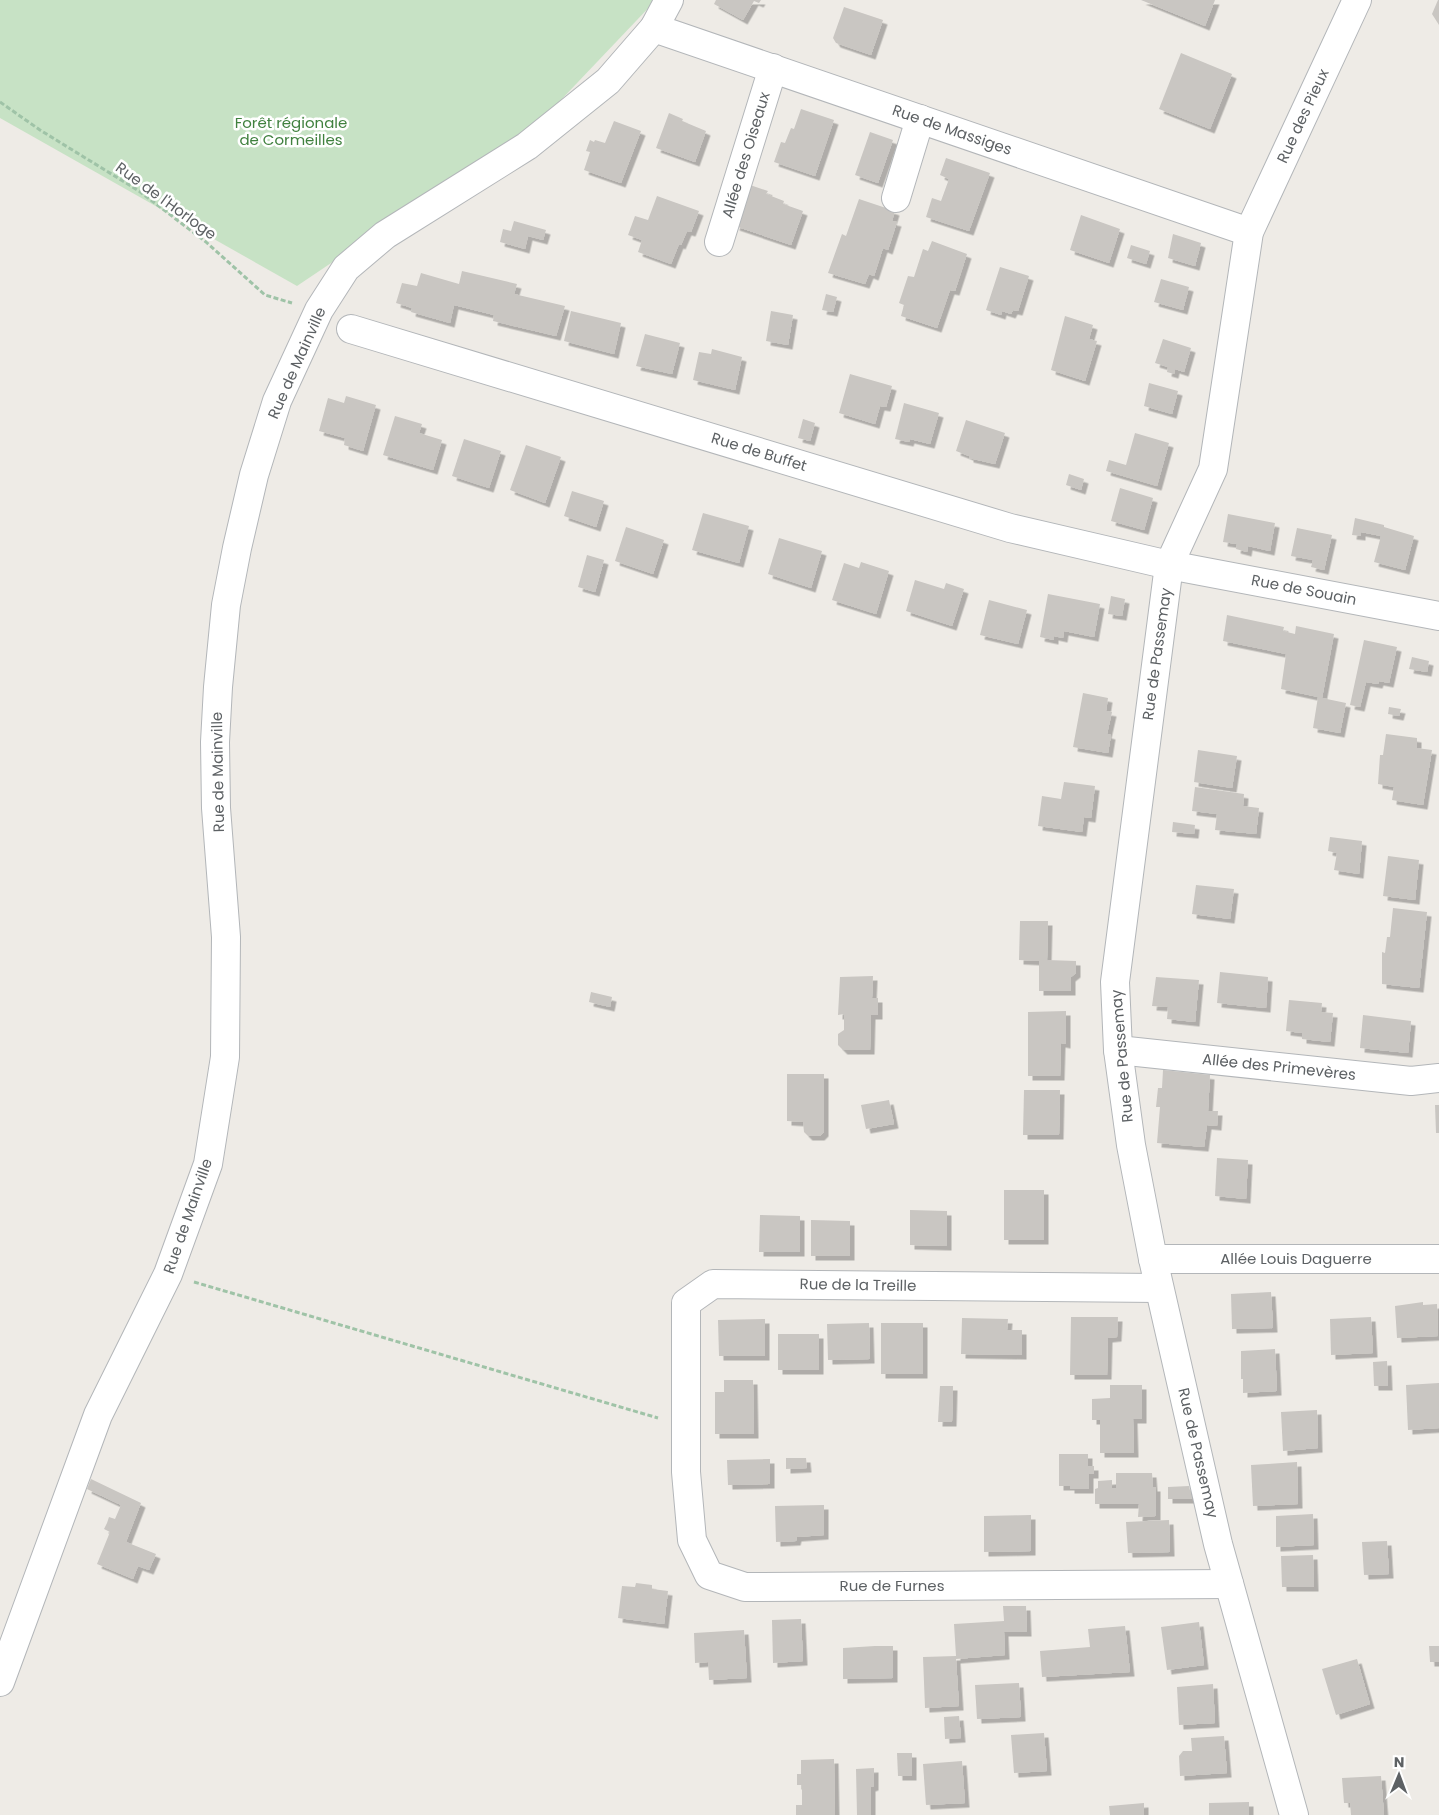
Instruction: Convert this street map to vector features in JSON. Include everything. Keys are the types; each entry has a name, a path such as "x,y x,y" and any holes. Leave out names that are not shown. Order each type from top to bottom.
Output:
{"street":[{"name":"Rue de Mainville","path":"0,1682 98,1415 168,1274 208,1164 226,1057 226,937 216,808 215,742 226,605 254,475 276,401 319,310 346,268 385,235 527,146 608,82 654,28 669,0"},
{"name":"Rue des Pieux","path":"1249,232 1357,0"},
{"name":"Rue de Massiges","path":"654,28 1249,232"},
{"name":"Allée des Oiseaux","path":"719,242 773,68"},
{"path":"896,198 920,119"},
{"name":"Rue de Passemay","path":"1249,232 1213,469 1169,565 1115,982 1118,1050 1131,1145 1152,1259 1229,1584 1294,1815"},
{"name":"Rue de Buffet","path":"351,329 1010,528 1169,565"},
{"name":"Rue de Souain","path":"1169,565 1439,616"},
{"name":"Allée des Primevères","path":"1118,1050 1411,1081 1439,1078"},
{"name":"Allée Louis Daguerre","path":"1152,1259 1439,1259"},
{"name":"Rue de la Treille","path":"687,1427 686,1303 713,1284 1159,1288"},
{"name":"Rue de Furnes","path":"687,1427 686,1472 692,1540 709,1575 745,1587 1229,1584"}],"path":[{"name":"Rue de l'Horloge","path":"0,102 40,130 139,191 206,242 265,295 319,310"},
{"path":"168,1274 687,1427"}],"green space":[{"name":"Forêt régionale de Cormeilles","path":"0,0 656,0 539,123 297,286 0,118"}],"building":[{"path":"716,0 761,0 759,3 754,1 743,20 714,4"},
{"path":"1141,0 1215,0 1205,26"},
{"path":"1439,0 1439,25 1432,14"},
{"path":"844,7 883,20 871,55 836,43 833,38"},
{"path":"1181,53 1232,74 1210,129 1159,109"},
{"path":"801,109 834,120 815,176 774,162 781,142 785,143 791,128 794,129"},
{"path":"669,113 683,119 682,121 706,131 695,162 656,148"},
{"path":"614,121 641,131 621,183 584,170 590,152 586,151 590,140 605,143"},
{"path":"870,132 893,140 878,183 855,175"},
{"path":"946,158 990,173 969,231 926,217 932,198 941,201 949,179 940,175"},
{"path":"750,185 768,191 766,194 784,201 783,204 803,211 791,245 735,226"},
{"path":"657,196 699,211 691,232 687,231 681,245 679,244 671,264 638,252 642,240 628,235 635,216 648,220"},
{"path":"859,199 895,211 892,221 897,222 888,250 883,248 874,276 869,274 865,284 828,273 842,234 846,236"},
{"path":"1081,215 1120,229 1109,263 1070,250"},
{"path":"514,221 546,230 543,240 528,236 525,249 500,242 503,229 511,231"},
{"path":"1173,234 1201,243 1195,266 1168,258"},
{"path":"932,241 967,254 955,291 950,290 937,328 901,316 904,305 899,303 908,276 914,277 923,249 928,251"},
{"path":"1131,245 1150,251 1146,264 1127,258"},
{"path":"1000,267 1029,276 1018,311 1013,310 1011,314 1002,311 1001,315 986,310"},
{"path":"462,271 517,284 514,294 565,306 556,336 493,321 494,315 454,305 450,323 411,312 412,308 396,303 402,283 417,286 421,273 459,284"},
{"path":"1161,279 1189,287 1183,310 1154,302"},
{"path":"826,294 837,297 833,312 822,310"},
{"path":"571,311 621,323 614,354 564,341"},
{"path":"771,311 793,315 788,345 766,341"},
{"path":"1065,316 1093,325 1089,339 1097,341 1085,381 1051,370"},
{"path":"645,334 680,343 672,374 636,366"},
{"path":"1163,339 1191,348 1184,372 1175,369 1174,374 1167,372 1168,367 1155,363"},
{"path":"712,349 742,357 735,390 693,380 699,352 711,354"},
{"path":"850,374 892,386 886,407 880,406 875,424 839,413"},
{"path":"1149,383 1178,391 1172,414 1144,406"},
{"path":"346,396 376,405 363,451 344,445 345,438 319,431 328,398 344,403"},
{"path":"904,403 939,413 930,444 910,439 909,442 895,439"},
{"path":"395,416 422,424 419,433 442,440 433,470 383,455"},
{"path":"803,419 815,423 810,441 798,438"},
{"path":"966,420 1005,433 995,464 969,458 969,456 956,451"},
{"path":"1135,433 1169,443 1157,486 1106,471 1109,460 1126,465"},
{"path":"464,439 501,451 489,488 452,476"},
{"path":"526,445 561,457 545,503 510,490"},
{"path":"1069,474 1084,479 1081,490 1066,485"},
{"path":"1120,488 1153,498 1144,530 1111,521"},
{"path":"572,491 604,501 596,527 564,516"},
{"path":"703,513 749,526 739,563 692,550"},
{"path":"1228,514 1275,523 1270,551 1248,546 1247,552 1236,549 1237,544 1223,542"},
{"path":"1355,518 1384,525 1384,527 1414,536 1405,570 1374,562 1381,536 1361,532 1361,536 1352,535"},
{"path":"626,527 664,540 653,574 615,561"},
{"path":"1297,528 1332,535 1324,570 1311,567 1313,560 1291,556"},
{"path":"779,538 822,551 811,588 768,574"},
{"path":"587,555 604,560 595,592 578,587"},
{"path":"861,562 889,571 876,614 832,600 844,563 859,568"},
{"path":"915,580 944,589 946,583 964,589 952,626 906,611"},
{"path":"1048,594 1100,604 1094,637 1064,631 1063,638 1054,636 1054,640 1040,637"},
{"path":"1111,596 1125,599 1122,616 1108,614"},
{"path":"989,600 1027,610 1018,644 980,635"},
{"path":"1227,615 1284,627 1283,631 1295,634 1296,626 1334,634 1322,698 1346,703 1340,733 1313,728 1318,697 1281,689 1286,654 1223,641"},
{"path":"1364,640 1397,647 1389,683 1379,681 1378,684 1366,682 1360,707 1350,705"},
{"path":"1412,657 1429,661 1427,672 1409,669"},
{"path":"1083,693 1108,698 1106,711 1112,712 1107,734 1111,735 1108,753 1073,747"},
{"path":"1389,707 1401,709 1399,716 1388,714"},
{"path":"1386,734 1417,738 1417,748 1432,750 1423,805 1392,800 1394,787 1378,784 1380,755 1383,755"},
{"path":"1198,750 1237,756 1232,788 1194,782"},
{"path":"1064,782 1095,786 1091,818 1084,817 1082,832 1038,826 1042,796 1061,799"},
{"path":"1195,787 1244,794 1243,806 1259,808 1256,834 1215,830 1217,814 1192,811"},
{"path":"1173,822 1195,825 1194,834 1172,832"},
{"path":"1330,837 1362,841 1359,874 1334,870 1337,853 1328,851"},
{"path":"1388,856 1419,860 1415,900 1383,896"},
{"path":"1196,885 1234,889 1230,919 1192,914"},
{"path":"1393,908 1427,912 1419,988 1382,984 1382,952 1385,953 1387,937 1390,937"},
{"path":"1020,921 1048,921 1047,960 1076,961 1076,973 1071,977 1071,991 1039,991 1039,961 1019,960"},
{"path":"1220,972 1268,977 1266,1008 1217,1003"},
{"path":"873,976 872,998 878,998 878,1015 871,1015 870,1050 843,1050 838,1045 838,1034 844,1030 844,1014 838,1015 840,977"},
{"path":"1156,977 1199,980 1195,1022 1167,1019 1168,1007 1152,1006"},
{"path":"591,992 612,997 610,1007 589,1002"},
{"path":"1289,1000 1322,1003 1321,1012 1333,1013 1330,1042 1302,1039 1302,1033 1286,1031"},
{"path":"1066,1011 1066,1044 1061,1043 1060,1076 1028,1076 1028,1012"},
{"path":"1363,1015 1411,1021 1408,1053 1360,1048"},
{"path":"1163,1070 1210,1075 1208,1111 1218,1111 1217,1126 1207,1125 1204,1147 1157,1143 1160,1107 1156,1107 1158,1088 1162,1088"},
{"path":"787,1074 824,1074 824,1132 820,1136 808,1136 804,1132 803,1122 787,1121"},
{"path":"1024,1090 1060,1090 1059,1135 1023,1135"},
{"path":"889,1100 894,1124 866,1129 861,1105"},
{"path":"1435,1105 1439,1105 1439,1133 1436,1133"},
{"path":"1217,1158 1248,1160 1246,1199 1215,1196"},
{"path":"1004,1190 1044,1190 1044,1240 1004,1240"},
{"path":"910,1210 947,1211 947,1246 910,1245"},
{"path":"760,1215 800,1216 800,1252 759,1252"},
{"path":"811,1220 850,1221 850,1256 811,1256"},
{"path":"1271,1292 1273,1328 1232,1329 1231,1294"},
{"path":"1423,1302 1423,1305 1437,1304 1438,1336 1397,1338 1395,1306"},
{"path":"1071,1317 1118,1317 1117,1337 1108,1338 1107,1375 1070,1375"},
{"path":"1371,1317 1373,1353 1331,1355 1330,1319"},
{"path":"962,1318 1008,1319 1007,1330 1022,1330 1022,1355 961,1354"},
{"path":"765,1319 765,1356 719,1356 718,1320"},
{"path":"869,1323 870,1359 828,1360 827,1324"},
{"path":"881,1323 923,1323 923,1374 881,1374"},
{"path":"778,1334 819,1334 819,1370 778,1370"},
{"path":"1275,1349 1277,1391 1243,1393 1241,1351"},
{"path":"1387,1361 1388,1386 1374,1386 1373,1362"},
{"path":"724,1380 753,1380 754,1434 715,1434 715,1392 724,1392"},
{"path":"1439,1383 1439,1428 1408,1430 1406,1385"},
{"path":"1110,1385 1142,1385 1142,1419 1133,1419 1134,1453 1100,1453 1100,1420 1092,1420 1092,1399 1110,1398"},
{"path":"940,1386 953,1386 952,1422 938,1422"},
{"path":"1317,1410 1318,1448 1283,1451 1281,1412"},
{"path":"1059,1454 1088,1454 1088,1466 1094,1466 1094,1474 1089,1474 1089,1489 1070,1489 1070,1486 1059,1486"},
{"path":"786,1458 806,1458 807,1468 786,1469"},
{"path":"770,1459 770,1484 728,1485 727,1460"},
{"path":"1297,1462 1298,1504 1253,1506 1251,1465"},
{"path":"1116,1473 1152,1473 1153,1487 1156,1487 1156,1516 1138,1517 1139,1504 1095,1504 1095,1489 1098,1488 1098,1481 1112,1480 1112,1488 1116,1488"},
{"path":"91,1479 141,1503 126,1542 156,1554 149,1570 138,1566 133,1579 97,1564 110,1532 104,1529 109,1517 115,1519 121,1505 87,1489"},
{"path":"1189,1486 1192,1499 1168,1499 1168,1487"},
{"path":"824,1505 824,1535 797,1537 796,1541 776,1542 775,1506"},
{"path":"1313,1514 1314,1545 1276,1547 1276,1516"},
{"path":"1031,1515 1031,1551 984,1552 984,1516"},
{"path":"1169,1520 1170,1552 1128,1553 1126,1522"},
{"path":"1387,1541 1389,1574 1364,1575 1362,1542"},
{"path":"1313,1555 1314,1587 1282,1587 1281,1556"},
{"path":"636,1583 652,1585 652,1589 668,1591 664,1624 618,1618 622,1586 635,1587"},
{"path":"1003,1606 1026,1606 1027,1632 1004,1632 1005,1655 956,1659 959,1706 925,1708 923,1657 956,1656 954,1624 1004,1621"},
{"path":"801,1619 803,1661 773,1663 772,1620"},
{"path":"1199,1622 1204,1665 1167,1670 1161,1627"},
{"path":"1125,1626 1130,1672 1042,1677 1040,1651 1090,1647 1088,1629"},
{"path":"744,1630 747,1678 709,1680 708,1662 695,1663 694,1633"},
{"path":"893,1646 893,1678 843,1679 843,1648"},
{"path":"1429,1646 1439,1646 1439,1662 1430,1662"},
{"path":"1357,1659 1370,1704 1336,1715 1322,1669"},
{"path":"1019,1683 1021,1717 977,1719 975,1685"},
{"path":"1213,1684 1215,1723 1179,1725 1177,1687"},
{"path":"959,1716 961,1738 945,1739 944,1717"},
{"path":"1044,1733 1047,1771 1014,1773 1011,1735"},
{"path":"1224,1736 1227,1773 1180,1776 1179,1756 1183,1751 1192,1751 1191,1738"},
{"path":"897,1753 912,1753 912,1776 898,1776"},
{"path":"834,1759 835,1815 796,1815 796,1805 802,1805 802,1785 797,1785 797,1774 801,1774 801,1760"},
{"path":"962,1761 965,1803 926,1805 923,1764"},
{"path":"874,1768 874,1786 871,1787 871,1815 857,1815 856,1769"},
{"path":"1381,1776 1384,1815 1351,1815 1350,1803 1344,1803 1342,1778"},
{"path":"1249,1802 1249,1815 1209,1815 1209,1803"},
{"path":"1144,1803 1144,1815 1110,1815 1109,1806"}]}
